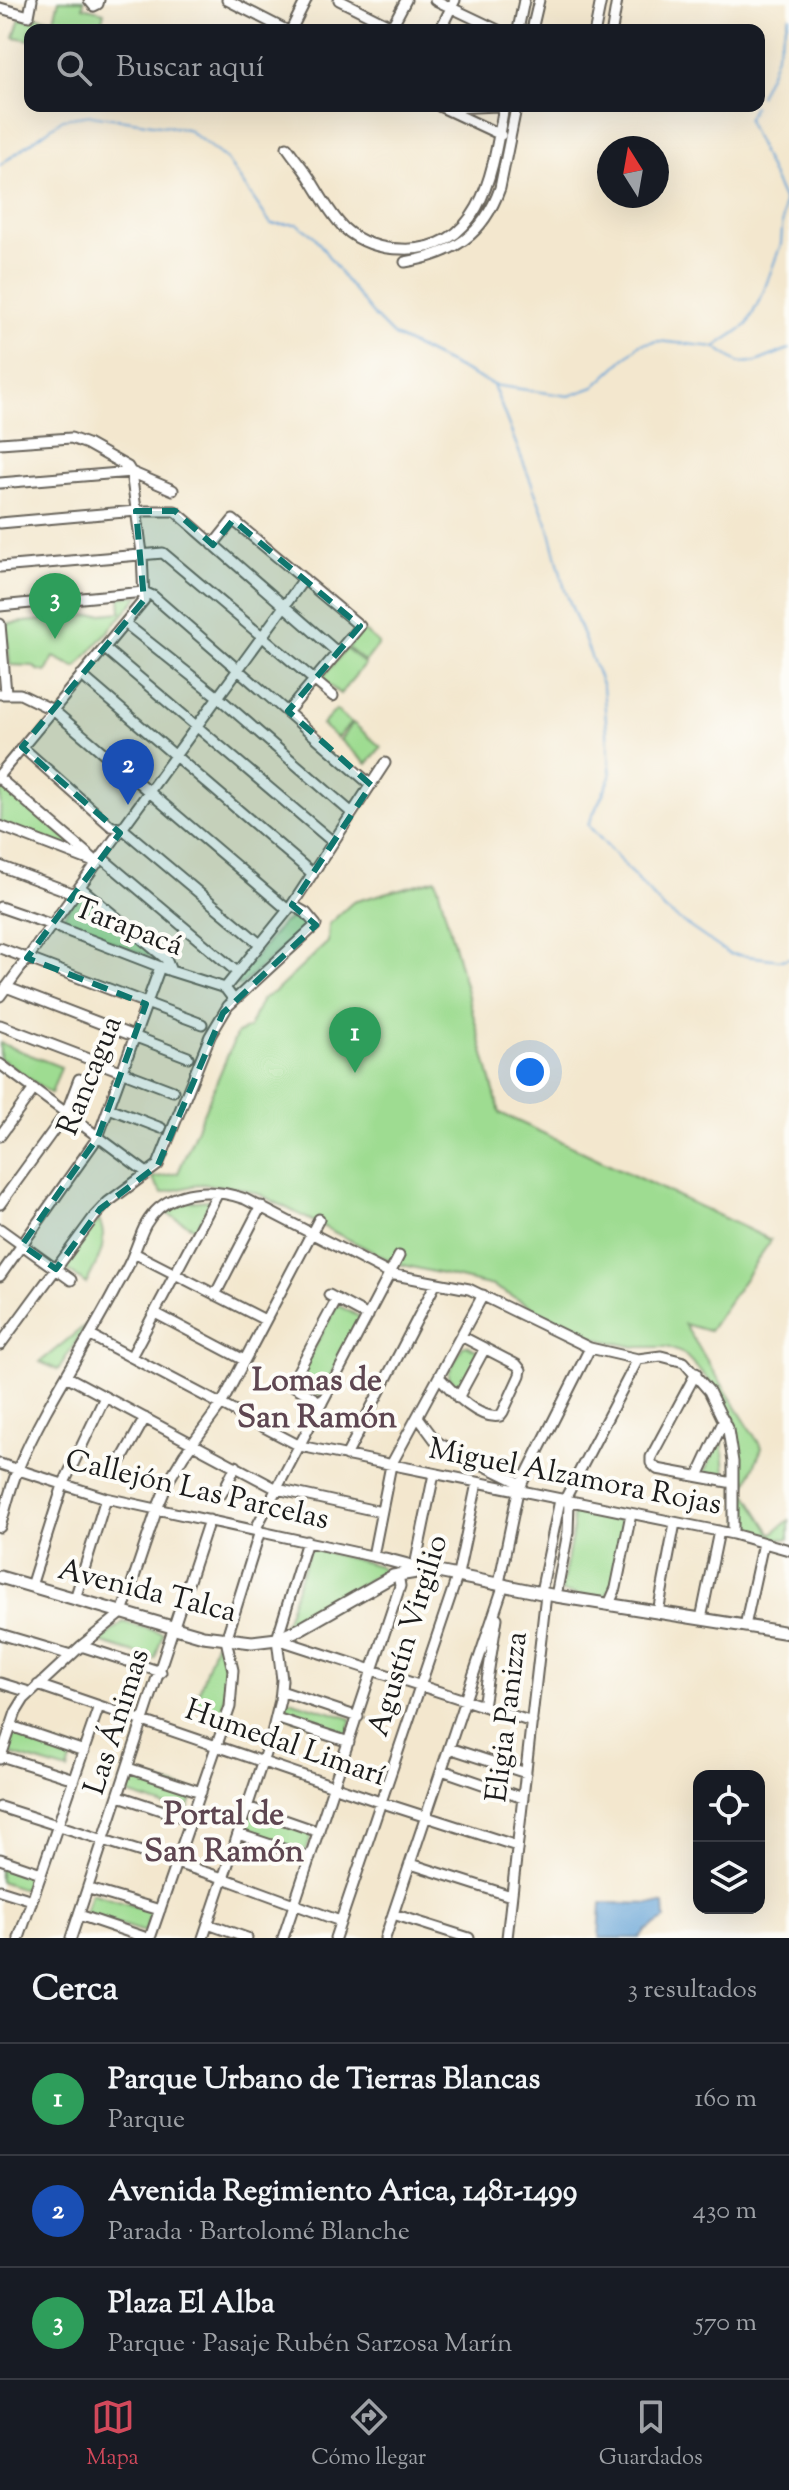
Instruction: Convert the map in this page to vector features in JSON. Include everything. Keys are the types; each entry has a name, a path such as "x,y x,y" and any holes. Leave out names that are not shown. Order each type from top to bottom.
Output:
{"main road":[{"path":"379,1558 419,1568"},
{"path":"379,1558 394,1565 395,1575"},
{"name":"Avenida Talca","path":"0,1577 174,1628 226,1640 252,1642 277,1639 300,1629 395,1575 419,1568 458,1574"},
{"path":"458,1574 548,1594 789,1633"}],"street":[{"path":"0,8 29,16 32,0"},
{"path":"89,0 94,6 99,0"},
{"path":"227,0 277,24"},
{"path":"292,24 306,0"},
{"path":"339,0 384,24"},
{"path":"395,24 406,0"},
{"path":"435,0 453,4 488,24"},
{"path":"519,24 524,0"},
{"path":"533,24 539,0"},
{"path":"596,24 601,0"},
{"path":"613,24 617,0"},
{"path":"443,24 453,4"},
{"path":"451,112 499,135 510,137"},
{"path":"405,262 459,230 482,201 491,175 502,112"},
{"path":"287,147 334,216 353,235 379,247 419,254 443,254 466,240 493,206 500,188 515,112"},
{"path":"482,201 493,206"},
{"path":"0,443 77,439 128,467 142,553 144,592 144,600 126,624 0,777 237,972"},
{"path":"0,483 131,472 173,490"},
{"path":"0,523 136,511 175,511 337,652"},
{"path":"213,545 233,520 360,626 288,711"},
{"path":"0,567 163,553 333,696"},
{"path":"188,1057 3,990 304,579"},
{"path":"0,606 144,592 153,596 371,785"},
{"path":"0,624 3,694 20,694 53,710 290,907 306,913 316,925 234,1000 214,1028 158,1165 100,1209 0,1345"},
{"path":"126,624 218,697 352,813"},
{"path":"104,648 333,842"},
{"path":"81,675 313,874"},
{"path":"22,747 111,826 123,829 260,944"},
{"path":"234,1000 225,988 290,907 385,763"},
{"path":"0,826 100,860"},
{"path":"0,866 77,891 166,959 171,971"},
{"name":"Tarapacá","path":"0,907 225,988"},
{"path":"0,948 202,1024"},
{"name":"Rancagua","path":"0,1276 98,1137 160,967"},
{"path":"0,1025 173,1091"},
{"path":"1,1066 147,1173"},
{"path":"0,1204 66,1113 79,1079"},
{"path":"0,1136 34,1089"},
{"path":"109,1108 161,1128"},
{"path":"0,1527 17,1470 66,1376 91,1336 134,1253 143,1228 160,1207 175,1198 192,1193 218,1193 233,1195 261,1206 390,1274 469,1289 590,1348 638,1359 661,1356 678,1359 696,1373 724,1420 732,1451 733,1534"},
{"path":"131,1357 218,1193"},
{"path":"215,1295 261,1206"},
{"path":"74,1779 0,1757 6,1731 29,1692 122,1613 169,1480 221,1405 319,1219"},
{"path":"0,1229 71,1280"},
{"path":"134,1253 265,1320"},
{"path":"79,1915 149,1938 217,1746 233,1689 232,1660 226,1640 258,1531 399,1256"},
{"path":"346,1456 436,1283"},
{"path":"379,1558 381,1512 391,1465 483,1295"},
{"path":"322,1403 287,1382 333,1297 368,1316"},
{"path":"155,1313 244,1360"},
{"name":"Miguel Alzamora Rojas","path":"91,1336 300,1446 477,1483 520,1488 565,1501 733,1534 789,1550"},
{"path":"439,1377 458,1398 489,1417 500,1416 503,1412 521,1370 461,1336"},
{"path":"458,1398 485,1348"},
{"path":"385,1938 498,1602 520,1488 590,1348"},
{"path":"548,1594 565,1501 638,1359"},
{"path":"696,1373 650,1461 655,1468 733,1483"},
{"path":"66,1376 277,1489 381,1512"},
{"path":"31,1586 63,1485 105,1397"},
{"path":"418,1417 430,1435 442,1445 520,1488"},
{"path":"121,1461 145,1418"},
{"path":"698,1476 724,1420"},
{"name":"Callejón Las Parcelas","path":"0,1464 106,1498 379,1558"},
{"path":"222,1493 236,1466"},
{"path":"419,1568 434,1474"},
{"name":"Agustín Virgilio","path":"335,1938 458,1574 477,1483"},
{"path":"75,1599 106,1498"},
{"path":"548,1594 568,1532 565,1501"},
{"path":"609,1604 616,1588 631,1514"},
{"name":"Las Ánimas","path":"71,1938 209,1520"},
{"path":"658,1612 675,1523"},
{"path":"701,1619 719,1531"},
{"path":"203,1938 276,1718 282,1668 277,1639 307,1541"},
{"path":"745,1626 763,1543"},
{"path":"283,1938 374,1671 400,1586 395,1575"},
{"name":"Eligia Panizza","path":"507,1938 548,1594"},
{"path":"483,1706 498,1602"},
{"path":"0,1634 71,1655"},
{"path":"277,1639 532,1722"},
{"path":"81,1646 161,1672"},
{"path":"0,1683 29,1692"},
{"name":"Humedal Limarí","path":"38,1685 517,1846"},
{"path":"281,1691 358,1717"},
{"path":"19,1938 99,1706"},
{"path":"276,1718 349,1742"},
{"path":"6,1731 84,1751"},
{"path":"449,1748 526,1773"},
{"path":"128,1768 201,1792"},
{"path":"442,1770 523,1798"},
{"path":"119,1796 191,1820"},
{"path":"0,1807 223,1878 340,1921"},
{"path":"247,1807 319,1832"},
{"path":"238,1834 310,1858"},
{"path":"0,1859 41,1873"},
{"path":"411,1864 511,1896"},
{"path":"89,1889 160,1910"},
{"path":"0,1890 32,1900"},
{"path":"393,1914 469,1938"},
{"path":"208,1924 247,1938"}],"highlighted area":[{"path":"136,511 175,511 213,545 233,520 360,626 288,711 371,785 292,905 316,925 223,1013 158,1165 100,1209 56,1269 22,1245 98,1137 146,1004 27,958 120,833 22,747 144,600"}],"green space":[{"path":"59,0 84,0 83,7 104,12 101,24 24,24 24,39 14,37 20,18 54,19"},
{"path":"140,595 76,668 54,657 46,672 33,666 10,665 6,624 121,612 120,597"},
{"path":"363,630 379,644 365,662 348,648"},
{"path":"346,649 365,664 340,694 321,679"},
{"path":"336,710 351,723 337,738 322,725"},
{"path":"353,723 381,747 367,764 340,740"},
{"path":"1,784 87,856 0,823"},
{"path":"436,879 500,1113 771,1240 709,1331 684,1324 762,1448 744,1490 772,1534 789,1520 789,1539 763,1536 741,1523 741,1462 729,1420 723,1403 708,1379 684,1354 667,1347 636,1347 579,1332 493,1286 395,1263 261,1195 241,1188 201,1184 162,1193 152,1178 178,1173 237,1033 249,1028 262,999 276,991 328,942 329,924 353,902"},
{"path":"80,892 163,962 60,921"},
{"path":"299,917 307,921 307,925 240,986 237,985 282,924"},
{"path":"0,1043 61,1067 51,1094 0,1058"},
{"path":"211,1200 196,1229 164,1212 187,1202"},
{"path":"99,1220 103,1245 86,1284 64,1267"},
{"path":"337,1305 362,1318 320,1396 295,1383"},
{"path":"88,1323 58,1370 40,1362"},
{"path":"466,1345 480,1352 459,1388 449,1377 449,1372"},
{"path":"722,1436 725,1473 704,1474"},
{"path":"572,1512 626,1521 615,1581 604,1599 561,1592 573,1530"},
{"path":"310,1548 379,1566 383,1571 282,1631"},
{"path":"123,1622 163,1633 155,1659 99,1642"},
{"path":"215,1643 227,1648 228,1669 222,1714 195,1704"},
{"path":"286,1699 352,1719 347,1736 282,1715"},
{"path":"14,1732 74,1750 68,1771 7,1753"},
{"path":"133,1774 194,1792 187,1813 127,1794"},
{"path":"251,1813 312,1834 306,1852 245,1832"},
{"path":"0,1863 31,1874 26,1890 0,1881"},
{"path":"91,1893 151,1911 145,1932 85,1914"}],"water":[{"path":"601,1903 664,1904 665,1919 639,1938 599,1938"}],"waterway":[{"path":"765,83 789,16"},
{"path":"715,347 747,325 781,244 784,201 747,120 751,112"},
{"path":"0,165 63,119 91,115 187,129 226,159 271,224 297,224 314,236 343,277 394,336 493,385 569,396 594,387 640,344 658,341 715,347 739,363 756,362 789,349"},
{"path":"493,385 549,528 565,590 603,687 611,777 588,825 665,910 729,954 781,960 789,958"}],"place":[{"name":"Plaza El Alba","path":"55,639"},
{"name":"Avenida Regimiento Arica, 1481-1499","path":"128,805"},
{"name":"Parque Urbano de Tierras Blancas","path":"355,1073"}],"district":[{"name":"Lomas de San Ramón","path":"317,1400"},
{"name":"Portal de San Ramón","path":"224,1834"}]}
